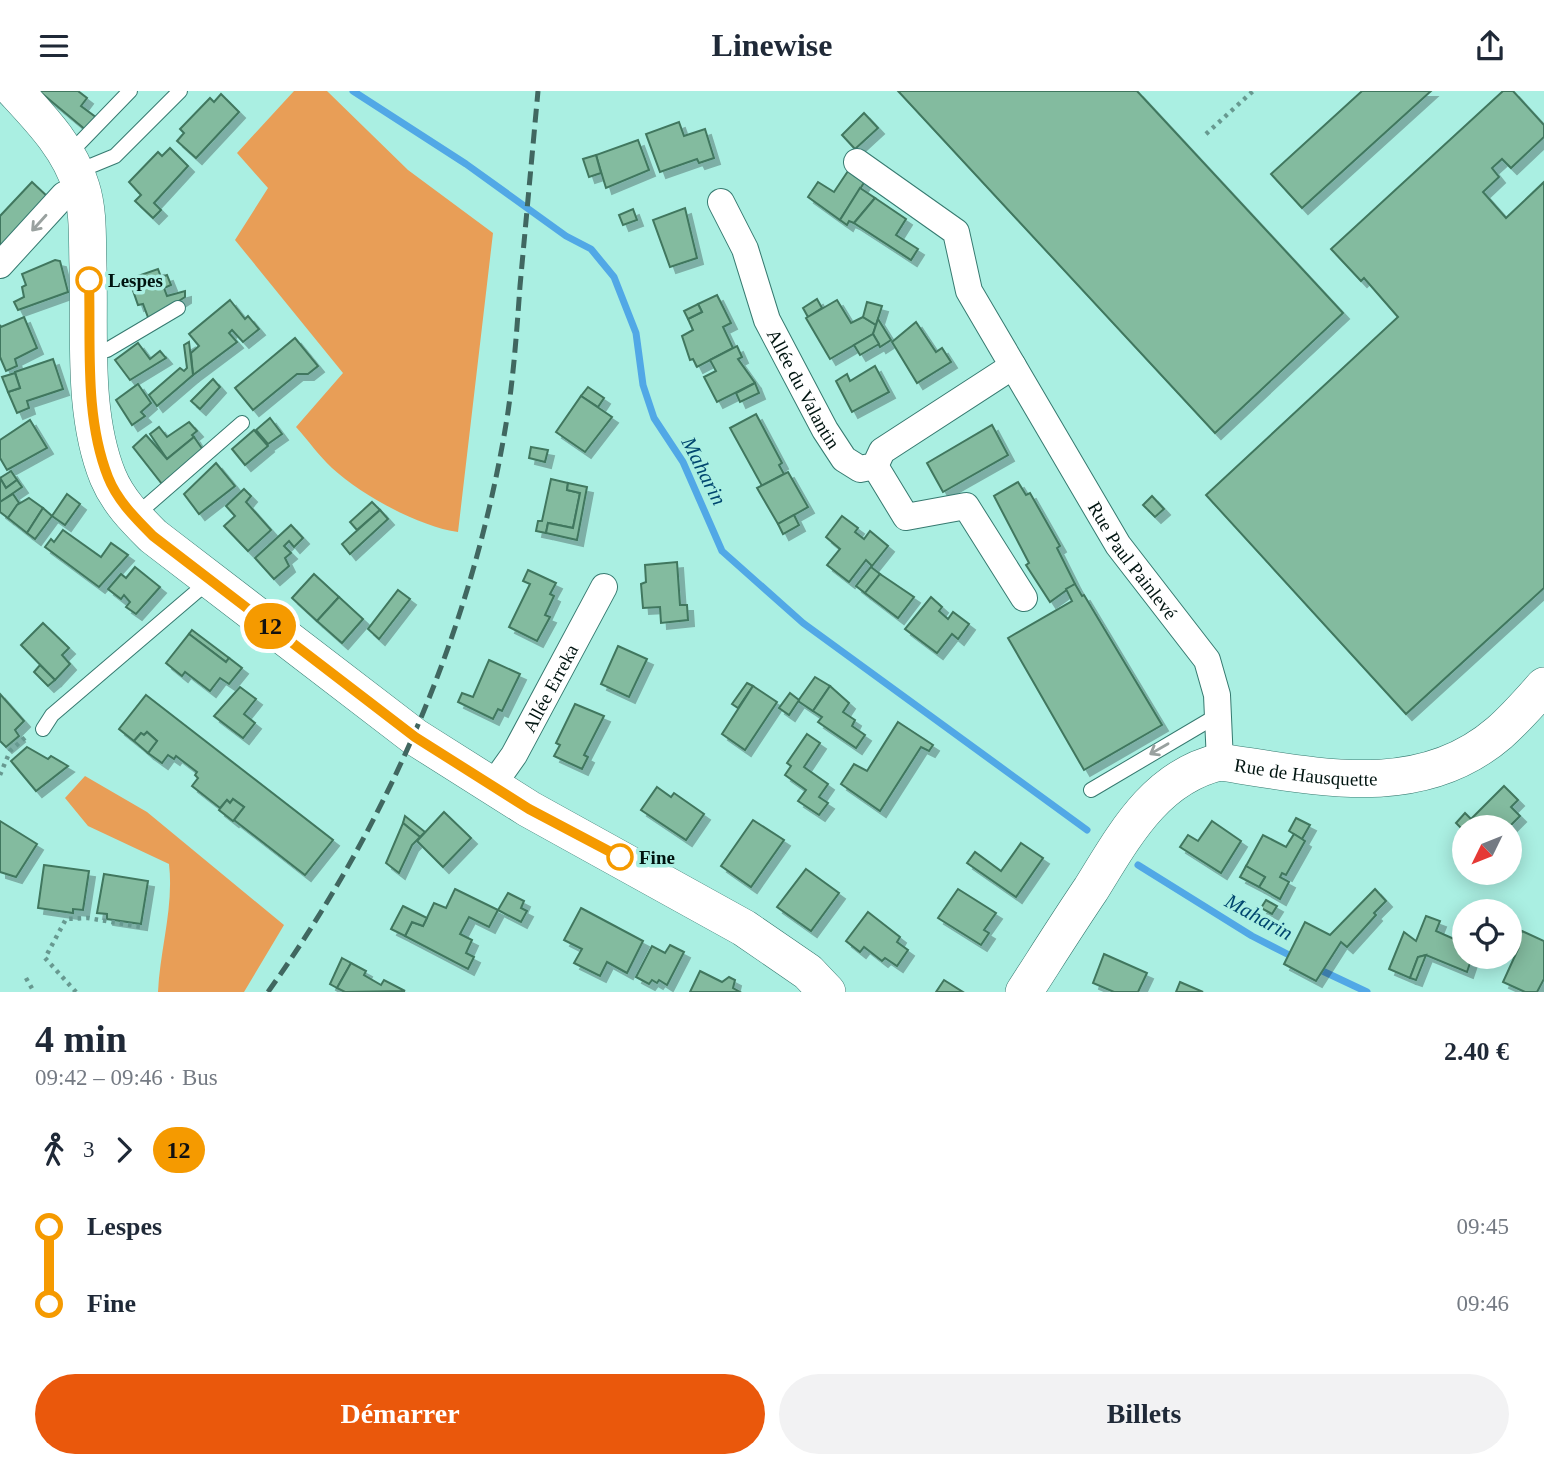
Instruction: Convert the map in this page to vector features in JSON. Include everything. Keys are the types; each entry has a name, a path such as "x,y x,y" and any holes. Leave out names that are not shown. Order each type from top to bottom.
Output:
{"street":[{"path":"15,91 75,171 87,224 97,443 108,479 134,517 153,536 394,722 492,786 744,928 808,972 827,992"},
{"name":"Rue Paul Painlevé","path":"857,162 956,232 969,291 1118,545 1207,660 1217,695 1220,762"},
{"path":"0,265 64,195 75,171"},
{"name":"Allée du Valantin","path":"721,202 745,249 767,320 825,430 844,459 860,469 875,466"},
{"path":"1013,366 882,451 875,466 906,517 966,506 1024,599"},
{"name":"Allée Erreka","path":"492,786 514,755 604,587"},
{"name":"Rue de Hausquette","path":"1024,992 1131,824 1156,797 1200,767 1220,762 1368,781 1412,776 1457,762 1499,733 1544,686"}],"lane":[{"path":"75,171 130,91"},
{"path":"75,171 115,156 180,91"},
{"path":"91,352 107,350 178,308"},
{"path":"134,517 242,423"},
{"path":"43,729 52,715 210,580"},
{"path":"1091,789 1218,715"}],"path":[{"path":"1206,134 1253,91"},
{"path":"0,775 10,751"},
{"path":"76,992 45,958 66,919 88,918 141,927"},
{"path":"26,978 34,992"}],"shaded area":[{"path":"294,91 327,91 408,170 493,233 458,532 409,517 359,489 327,463 296,427 343,373 235,240 268,188 237,153"},
{"path":"85,776 147,812 284,925 244,992 158,992 170,896 169,864 88,826 65,798"}],"building":[{"path":"39,91 78,91 87,98 81,106 97,118 87,131"},
{"path":"898,91 1137,91 1343,313 1215,433"},
{"path":"1362,91 1431,91 1302,208 1271,174"},
{"path":"1503,91 1513,91 1544,125 1544,137 1511,168 1502,159 1492,168 1499,177 1483,192 1506,218 1544,182 1544,588 1406,714 1206,495 1398,317 1364,278 1361,281 1331,249"},
{"path":"221,94 239,112 196,158 177,141 184,133 180,129 210,98 214,102"},
{"path":"864,113 878,128 855,149 842,135"},
{"path":"679,122 684,136 705,129 714,158 699,163 697,159 660,172 646,134"},
{"path":"638,140 649,170 606,188 596,155"},
{"path":"170,148 188,166 154,203 161,210 153,218 135,201 141,195 129,182 158,152 162,156"},
{"path":"596,155 601,173 589,177 583,159"},
{"path":"850,168 867,178 840,220 808,197 818,182 834,192"},
{"path":"32,182 49,198 4,246 0,243 0,216"},
{"path":"860,188 875,198 854,223 849,221 847,225 840,220"},
{"path":"875,198 906,219 896,235 918,249 911,260 854,223"},
{"path":"685,208 697,258 670,267 653,220"},
{"path":"633,209 637,220 623,225 619,215"},
{"path":"55,260 60,261 68,292 18,310 14,302 24,297 22,287 26,285 22,274"},
{"path":"158,269 161,277 167,275 171,285 164,288 167,296 185,291 185,297 149,320 143,304 138,305 129,279"},
{"path":"717,295 731,323 723,327 733,348 697,367 693,359 690,360 682,336 693,330 688,319 702,312 698,304"},
{"path":"817,299 822,308 808,317 803,308"},
{"path":"230,300 245,319 248,316 259,329 243,342 232,330 229,333 237,342 193,375 191,353 199,346 189,334"},
{"path":"837,300 851,323 863,317 876,325 873,334 830,359 806,318"},
{"path":"867,302 882,306 876,325 863,317"},
{"path":"698,304 702,312 688,319 684,311"},
{"path":"24,317 37,348 15,359 17,366 6,371 0,357 0,325 1,327"},
{"path":"878,319 891,340 880,347 873,334"},
{"path":"916,322 936,352 942,348 951,362 917,383 892,342"},
{"path":"873,334 879,344 860,355 854,345"},
{"path":"295,338 318,366 308,374 297,374 253,410 235,388"},
{"path":"189,342 193,375 157,406 149,395 180,368 184,371 187,368 184,345"},
{"path":"138,343 150,359 160,351 166,358 130,380 115,360"},
{"path":"737,346 742,357 738,359 755,383 717,402 704,377 716,371 710,360"},
{"path":"53,359 63,389 27,401 29,408 17,413 8,392 20,388 15,372"},
{"path":"875,366 889,392 852,412 836,381 847,374 850,381"},
{"path":"15,373 20,388 8,392 2,377"},
{"path":"213,379 220,387 200,409 191,401"},
{"path":"755,383 759,393 740,402 736,393"},
{"path":"138,384 151,403 141,412 145,416 132,425 116,400"},
{"path":"588,387 604,398 598,407 581,396"},
{"path":"581,396 612,417 585,452 556,432"},
{"path":"756,414 782,463 779,465 784,474 762,486 730,428"},
{"path":"270,418 282,434 268,444 256,430"},
{"path":"30,420 47,448 7,470 0,458 0,440"},
{"path":"189,422 197,431 192,435 194,437 167,459 150,434 159,427 167,437"},
{"path":"992,425 1008,455 943,492 927,463"},
{"path":"254,430 268,446 245,465 232,449"},
{"path":"146,435 167,459 194,437 203,450 162,484 133,447"},
{"path":"531,447 548,450 545,462 529,458"},
{"path":"216,463 235,486 199,514 184,494"},
{"path":"11,471 17,480 6,488 0,478"},
{"path":"788,472 808,507 778,524 757,488"},
{"path":"0,478 6,488 17,480 22,487 0,502"},
{"path":"551,479 568,483 567,490 580,493 573,528 548,523 546,533 536,531 538,521 542,521"},
{"path":"1018,482 1026,495 1030,493 1060,546 1057,548 1075,584 1050,602 1026,565 1029,563 994,496"},
{"path":"568,483 587,487 577,540 546,533 548,523 573,528 580,493 567,490"},
{"path":"244,489 251,496 246,502 271,530 248,551 224,526 235,516 226,506"},
{"path":"13,494 19,503 8,518 0,512 0,502"},
{"path":"67,494 80,504 65,525 52,516"},
{"path":"1152,496 1164,509 1155,517 1143,505"},
{"path":"29,498 43,508 27,533 8,518 17,505"},
{"path":"372,502 380,510 357,530 350,522"},
{"path":"43,508 52,516 35,539 27,533"},
{"path":"380,510 388,519 350,554 342,544"},
{"path":"794,515 799,525 783,534 778,524"},
{"path":"842,516 858,528 855,532 864,539 870,531 888,546 872,566 866,560 849,582 827,565 840,549 826,537"},
{"path":"291,525 303,538 294,547 289,541 284,546 291,553 285,558 289,566 274,579 255,558"},
{"path":"63,530 101,557 111,543 128,555 99,587 45,547 51,539 54,542"},
{"path":"677,562 680,605 687,605 688,620 661,623 660,607 643,608 641,584 646,582 645,565"},
{"path":"135,567 160,587 136,614 126,607 130,602 124,595 121,599 108,589 121,574 126,578"},
{"path":"871,567 880,574 865,593 856,586"},
{"path":"528,570 556,583 550,594 554,596 545,615 550,617 537,641 509,627 530,584 523,581"},
{"path":"314,574 339,597 317,621 292,598"},
{"path":"880,574 914,597 898,618 865,593"},
{"path":"1075,584 1162,725 1084,770 1008,638 1072,601 1066,589"},
{"path":"398,590 410,599 379,639 368,629"},
{"path":"339,597 363,619 342,643 317,621"},
{"path":"931,597 942,607 939,611 948,619 953,612 969,624 958,639 952,634 937,653 905,629"},
{"path":"43,623 69,648 62,655 70,664 55,680 21,645"},
{"path":"192,630 229,658 226,662 189,634"},
{"path":"189,634 226,662 229,658 242,668 229,684 220,678 210,691 185,672 182,676 166,663"},
{"path":"618,646 647,659 629,697 601,684"},
{"path":"489,660 520,674 502,711 498,709 493,719 458,702 462,693 473,697"},
{"path":"40,665 55,680 48,686 34,672"},
{"path":"815,677 830,686 813,711 798,701"},
{"path":"747,683 753,686 738,708 732,704"},
{"path":"753,686 777,702 745,750 722,734"},
{"path":"830,686 849,703 843,712 855,720 852,726 865,735 856,748 818,722 822,717 813,711"},
{"path":"240,687 256,699 244,714 255,723 243,738 214,716"},
{"path":"790,693 799,700 789,715 779,708"},
{"path":"0,694 24,721 15,730 19,736 6,747 0,741"},
{"path":"146,695 333,840 305,875 234,820 244,807 233,799 230,803 227,800 220,808 192,786 198,778 195,775 197,772 176,756 174,759 168,755 162,763 148,753 157,741 147,732 144,735 141,733 134,741 119,729"},
{"path":"575,704 604,716 584,755 588,757 582,769 554,756 560,745 556,743"},
{"path":"898,722 933,745 929,751 921,747 880,811 841,784 854,764 867,771"},
{"path":"147,732 157,741 148,753 134,741 141,733 144,735"},
{"path":"807,734 820,743 804,767 828,784 819,797 828,803 819,815 798,801 806,790 785,775 791,766 787,763"},
{"path":"27,747 68,766 36,791 11,761"},
{"path":"1504,786 1518,800 1511,807 1519,815 1475,815"},
{"path":"657,787 671,797 674,793 704,814 686,840 641,810"},
{"path":"233,799 244,807 233,821 219,810 227,800 230,803"},
{"path":"444,812 471,838 443,867 417,841"},
{"path":"405,816 425,832 420,837 403,823"},
{"path":"1296,818 1310,825 1302,839 1289,831"},
{"path":"753,820 784,840 751,887 721,866"},
{"path":"0,821 37,844 16,877 0,872"},
{"path":"1212,821 1241,841 1221,873 1180,847 1188,835 1198,841"},
{"path":"403,823 420,837 412,845 399,873 386,863"},
{"path":"1294,834 1305,841 1286,875 1282,873 1280,877 1289,882 1280,899 1259,887 1265,877 1246,866 1263,835 1286,847"},
{"path":"1021,843 1043,858 1016,897 967,863 975,852 1001,871"},
{"path":"44,865 89,871 83,910 73,909 73,913 38,908"},
{"path":"1246,866 1265,877 1259,887 1240,877"},
{"path":"806,869 839,893 811,931 777,907"},
{"path":"104,874 148,881 141,924 107,919 107,914 97,913"},
{"path":"455,889 498,910 489,927 469,917 460,934 472,940 466,953 474,957 468,969 405,936 412,922 423,926 434,903 446,908"},
{"path":"958,889 996,913 984,930 989,933 981,945 938,918"},
{"path":"1375,889 1386,901 1347,947 1341,942 1316,981 1284,964 1305,922 1330,935"},
{"path":"508,893 524,901 521,908 527,911 521,922 498,910"},
{"path":"1266,900 1277,906 1272,914 1261,908"},
{"path":"403,906 427,918 423,926 412,922 405,936 391,929"},
{"path":"581,908 643,941 627,973 607,962 600,976 574,963 582,949 564,940"},
{"path":"868,912 900,937 897,942 908,950 897,966 885,958 882,961 864,947 860,952 846,941"},
{"path":"1426,916 1440,921 1436,931 1452,938 1452,966 1426,955 1418,957 1410,978 1389,969 1404,932 1416,941"},
{"path":"1522,931 1544,941 1544,979 1537,992 1525,992 1503,982 1509,969 1522,969"},
{"path":"670,945 684,952 667,985 659,980 657,983 652,980 649,984 636,977 652,946 665,953"},
{"path":"1104,954 1147,973 1138,992 1114,992 1093,983"},
{"path":"1426,955 1416,980 1410,978 1418,957"},
{"path":"342,958 351,963 337,988 330,984"},
{"path":"351,963 366,971 364,975 381,985 384,980 405,991 345,992 337,988"},
{"path":"700,971 722,982 729,977 735,980 733,988 740,992 690,992"},
{"path":"944,980 963,992 936,992"},
{"path":"1180,982 1203,992 1176,992"}],"waterway":[{"name":"Maharin","path":"353,91 466,164 566,236 591,249 614,277 636,333 643,385 654,418 683,462 722,551 803,623 1087,830"},
{"name":"Maharin","path":"1138,865 1252,936 1297,959"},
{"name":"Maharin","path":"1314,967 1367,992"}],"railway":[{"path":"268,992 353,858 389,788 422,716 474,567 508,412 538,91"}],"bus line":[{"name":"12","path":"89,280 92,399 97,443 108,479 128,510 153,536 415,737 529,809 620,857"}],"place":[{"name":"Lespes","path":"89,280"},
{"name":"Fine","path":"620,857"}]}
